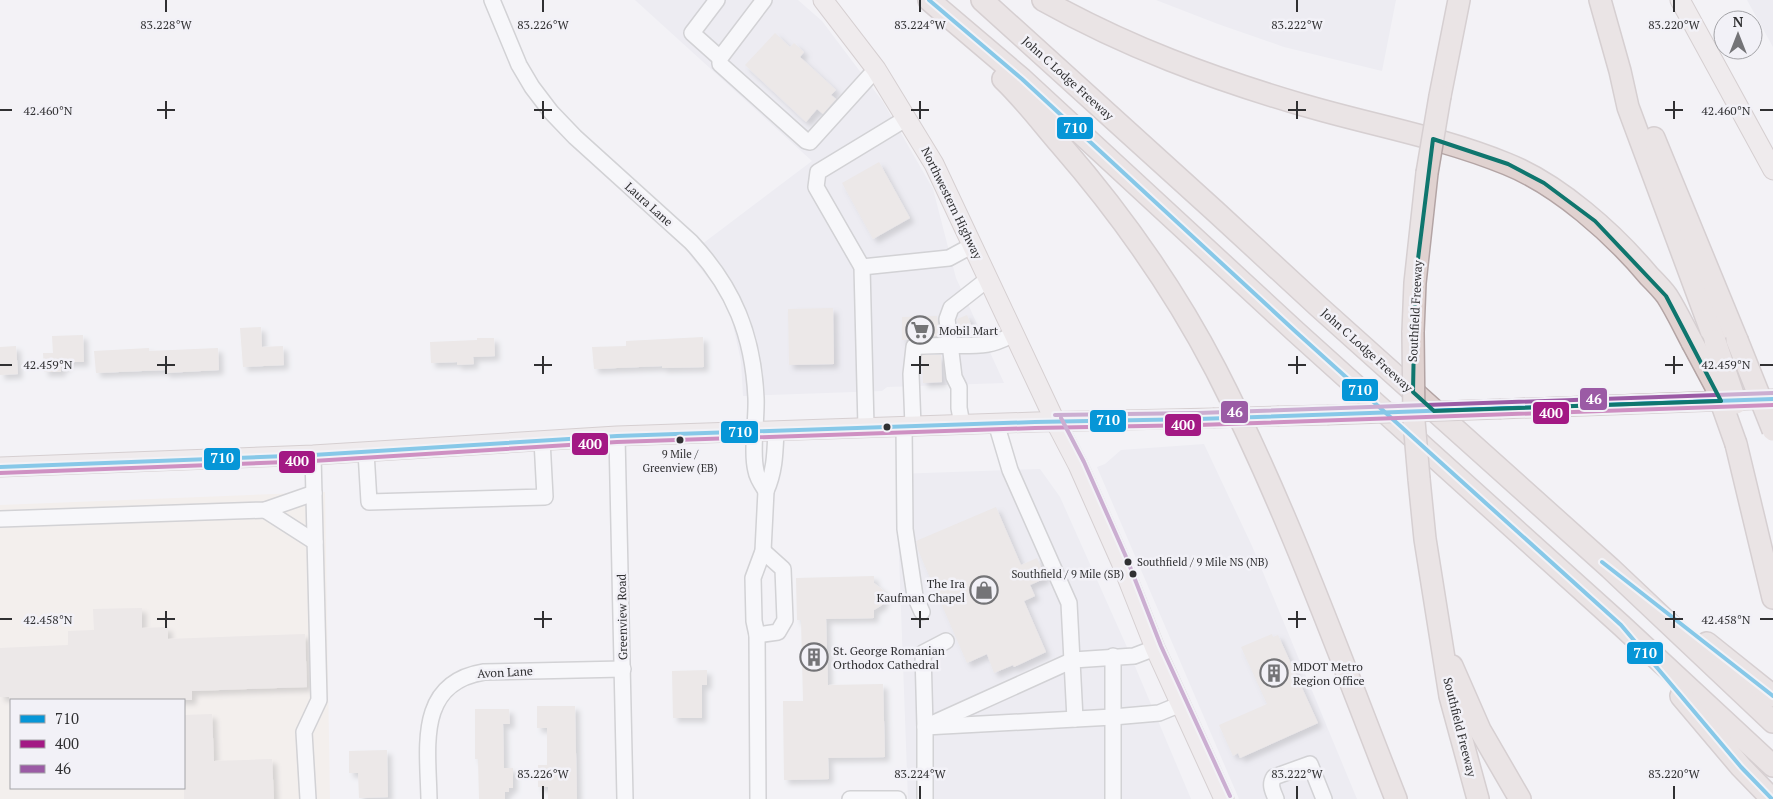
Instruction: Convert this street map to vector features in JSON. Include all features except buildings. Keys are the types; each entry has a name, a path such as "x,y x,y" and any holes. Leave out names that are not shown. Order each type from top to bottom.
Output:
{"highway":[{"path":"919,0 1012,88 1076,163 1141,247 1171,293 1215,368 1257,453 1288,525 1396,799"},
{"path":"930,0 1022,79 1296,332 1621,625 1773,766"},
{"name":"John C Lodge Freeway","path":"982,0 1610,568 1773,722"},
{"path":"1043,0 1082,22 1139,49 1196,72 1306,106 1399,129 1508,164 1544,183 1595,221 1632,255 1666,296 1715,385 1743,444 1773,598"},
{"name":"Southfield Freeway","path":"1459,0 1427,173 1415,283 1414,421 1425,539 1450,696 1478,799"},
{"path":"1600,0 1620,70 1628,107 1715,341 1743,444 1773,542"},
{"path":"1620,70 1640,104 1773,430"},
{"path":"1610,568 1773,696"},
{"path":"1621,625 1741,768 1772,799"},
{"path":"1443,647 1480,730 1520,799"}],"main road":[{"name":"Northwestern Highway","path":"823,0 876,69 934,164 1055,421 1078,465 1122,562 1155,648 1224,799"},
{"path":"1680,0 1771,164"},
{"path":"0,467 313,455 542,440 756,430 1055,421 1198,419 1773,399"}],"street":[{"name":"Laura Lane","path":"492,0 518,65 551,112 575,137 691,242 706,258 730,294 744,329 749,351 756,398 756,470 766,491"},
{"path":"717,0 692,33 720,58"},
{"path":"764,0 720,58 720,64 806,141 810,142 876,69"},
{"path":"866,427 862,266 816,187 818,172 907,118"},
{"path":"862,266 949,258 973,245"},
{"path":"962,424 959,408 959,387 954,377 947,320 951,308 988,279"},
{"path":"922,612 915,596 906,529 911,374 914,347 990,344 1014,334"},
{"path":"996,423 1010,470 1069,603 1073,660 1074,719"},
{"path":"758,799 757,635 754,621 753,578 763,551 766,491 775,465 776,430"},
{"name":"Greenview Road","path":"617,436 625,799"},
{"path":"366,452 369,502 546,497 542,440"},
{"path":"308,799 304,732 320,700 313,455"},
{"path":"0,519 265,510 314,493"},
{"path":"265,510 315,542"},
{"path":"757,635 778,632 785,620 783,570 763,551"},
{"path":"925,799 923,653 946,642"},
{"path":"925,727 1073,660 1134,656 1155,648"},
{"path":"1113,656 1113,799"},
{"name":"Avon Lane","path":"429,799 428,741 431,716 440,696 448,686 458,679 470,674 484,672 623,669"},
{"path":"925,727 1159,713 1181,704"},
{"path":"1276,799 1271,782 1274,777 1310,764 1324,799"},
{"path":"850,799 898,799"}],"highlighted area":[{"path":"1433,139 1508,164 1544,183 1595,221 1666,296 1721,401 1434,411 1413,392 1415,283"}],"shaded area":[{"path":"635,0 798,0 822,21 883,102 933,189 956,278 1004,383 887,387 882,391 743,396 741,361 731,316 716,288 689,254 812,161"},
{"path":"1156,0 1396,0 1382,71 1284,47"},
{"path":"1747,0 1773,0 1773,47 1763,29 1763,10 1753,10"},
{"path":"1204,444 1252,546 1357,799 1239,799 1097,467 1105,464 1121,450"},
{"path":"1040,469 1060,497 1126,645 1191,799 908,799 896,474"},
{"path":"325,492 330,799 0,799 0,505"}],"transit line":[{"name":"710","path":"929,0 1022,79 1296,332 1621,625 1741,767 1772,799"},
{"name":"46","path":"1055,415 1198,413 1773,393"},
{"name":"710","path":"0,467 313,455 617,436 1035,422 1198,419 1773,399"},
{"name":"400","path":"0,473 313,461 617,442 1035,428 1198,425 1773,405"},
{"name":"46","path":"1061,418 1084,462 1127,559 1161,646 1230,796"},
{"name":"710","path":"1602,562 1773,696"}],"place":[{"name":"Mobil Mart","path":"920,330"},
{"name":"9 Mile / Greenview (EB)","path":"680,440"},
{"name":"Southfield / 9 Mile NS (NB)","path":"1128,562"},
{"name":"Southfield / 9 Mile (SB)","path":"1133,574"},
{"name":"The Ira Kaufman Chapel","path":"984,590"},
{"name":"St. George Romanian Orthodox Cathedral","path":"814,657"},
{"name":"MDOT Metro Region Office","path":"1274,673"}]}
